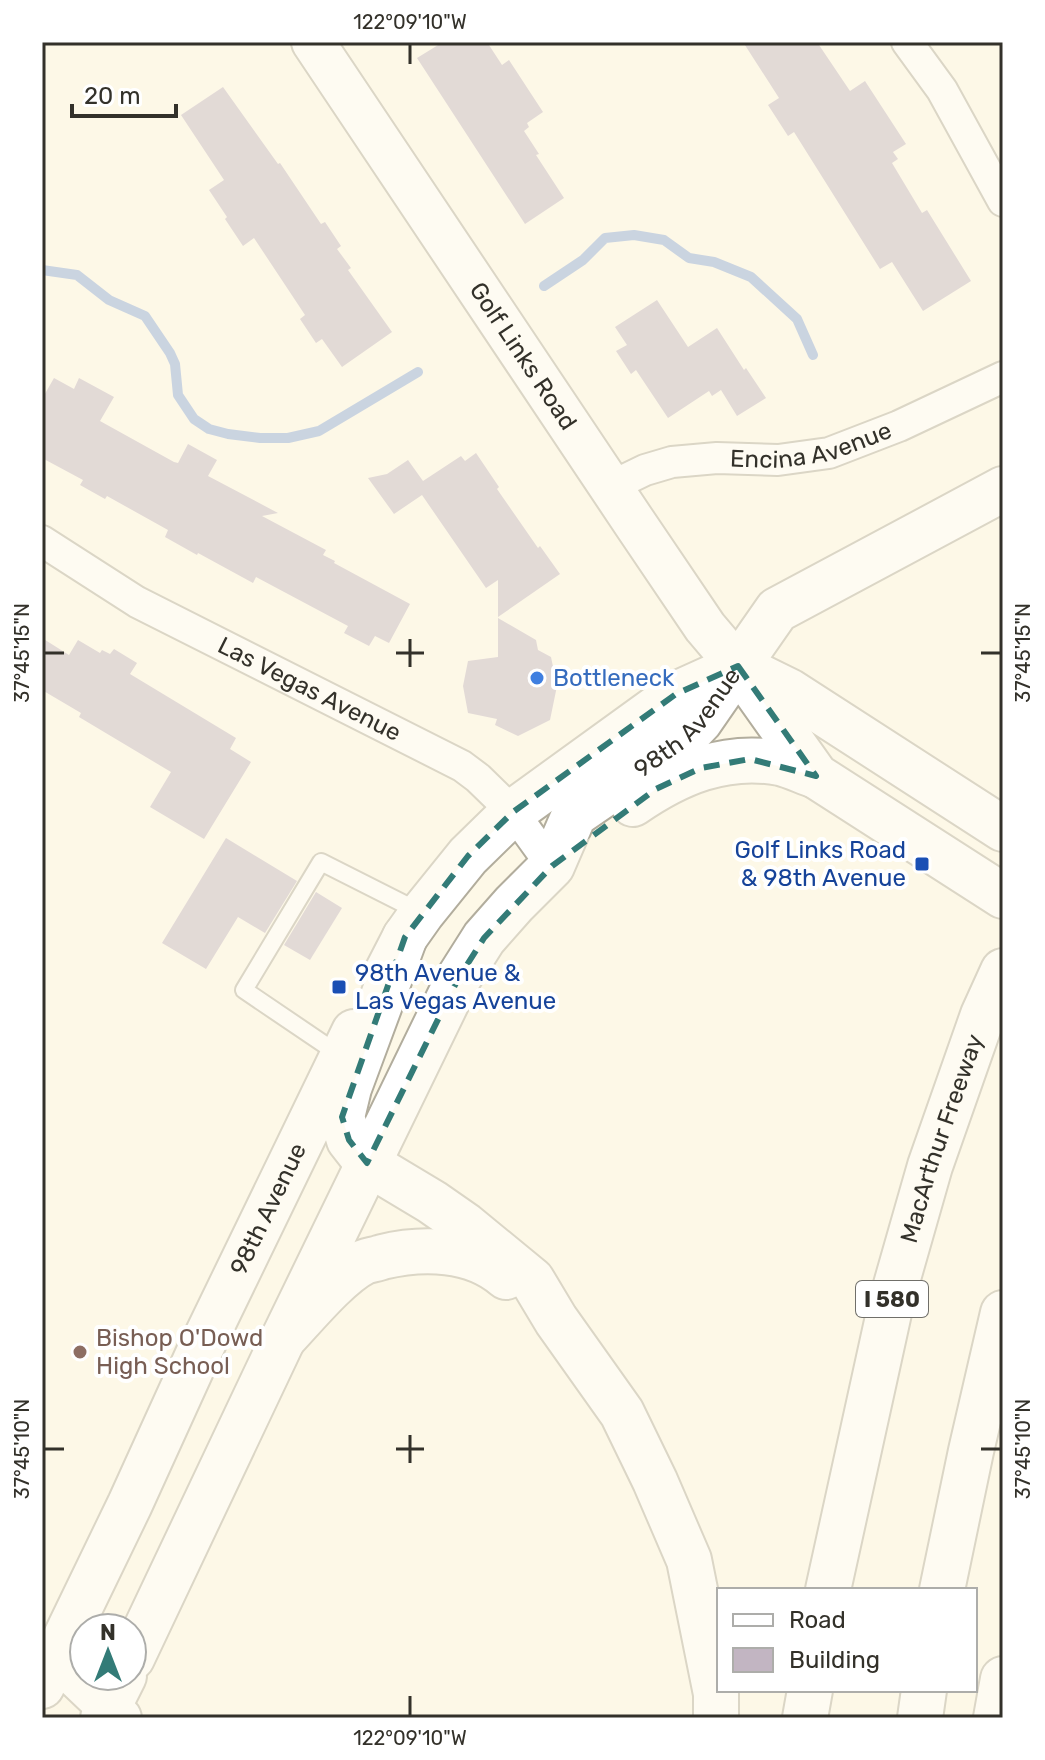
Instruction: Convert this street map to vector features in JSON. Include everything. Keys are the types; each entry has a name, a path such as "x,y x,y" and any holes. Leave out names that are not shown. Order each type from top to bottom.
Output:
{"main road":[{"path":"738,666 777,610 1003,489"},
{"name":"Golf Links Road","path":"738,666 816,776 1003,896"},
{"name":"Golf Links Road","path":"738,666 789,691 1003,829"},
{"name":"98th Avenue","path":"49,1672 341,1056 414,925 468,856 513,812 676,694 738,666"},
{"name":"98th Avenue","path":"148,1624 458,979 484,938 552,866 574,815 680,742 700,721 738,666"},
{"path":"552,866 656,789 701,768 750,759 783,764 816,776"},
{"path":"414,925 349,1088 342,1117 349,1140 367,1163 465,1225 532,1280 556,1320 622,1413 689,1560 716,1694 716,1718"},
{"name":"MacArthur Freeway","path":"828,1588 892,1299 930,1166 983,1015 1003,971"},
{"path":"283,1339 343,1277 365,1262 405,1252 436,1250 469,1257 496,1268 556,1320"},
{"path":"942,1588 1003,1313"},
{"path":"996,1718 1003,1679"},
{"path":"805,1718 810,1692"},
{"path":"920,1718 924,1692"}],"street":[{"name":"Golf Links Road","path":"313,42 705,627 738,666"},
{"path":"907,42 942,90 1003,201"},
{"name":"Encina Avenue","path":"610,487 645,470 672,462 717,458 778,460 829,453 899,426 1003,377"},
{"name":"Las Vegas Avenue","path":"42,541 137,602 462,766 513,812 552,866"},
{"path":"49,1672 114,1705"}],"lane":[{"path":"341,1056 244,990 321,862 414,925"}],"highlighted area":[{"path":"738,666 816,776 750,759 701,768 656,789 552,866 484,938 458,979 367,1163 349,1140 342,1117 405,937 468,856 513,812 676,694"}],"building":[{"path":"443,42 487,42 502,65 509,60 543,112 527,123 529,127 524,131 564,198 525,224 417,58"},
{"path":"743,42 817,42 850,91 865,81 906,144 893,152 898,159 892,163 922,213 927,210 971,281 923,311 892,262 880,269 794,132 788,136 768,105 779,98"},
{"path":"223,87 321,224 325,222 341,246 337,249 351,268 348,270 392,332 342,367 322,339 316,343 300,319 305,315 254,238 243,246 209,190 224,180 181,115"},
{"path":"657,300 688,347 717,328 766,398 737,416 721,390 712,396 709,391 668,418 636,370 631,374 616,351 627,345 615,327"},
{"path":"54,378 74,389 79,378 114,397 100,421 174,462 178,463 188,444 217,460 208,476 278,513 262,516 326,550 323,555 334,563 410,604 389,643 375,636 369,646 344,633 348,626 256,577 253,583 197,555 165,537 168,530 107,496 105,499 80,485 83,480 42,458 42,399"},
{"path":"476,453 499,487 497,489 560,574 498,617 498,580 486,588 422,495 394,514 368,478 387,474 408,460 423,481 461,456 465,461"},
{"path":"498,618 536,640 538,650 551,657 557,686 550,720 518,736 495,725 497,719 468,713 463,686 468,661 498,657"},
{"path":"42,638 69,655 78,640 100,653 102,650 110,654 114,649 137,663 130,674 236,738 230,749 251,762 204,839 150,807 171,772 79,717 81,713 42,690"},
{"path":"226,838 297,881 265,933 238,917 206,969 162,943"},
{"path":"316,892 342,908 310,960 284,945"}],"waterway":[{"path":"544,286 583,260 605,238 634,235 664,240 689,258 714,262 751,277 797,319 813,355"},
{"path":"42,270 77,275 109,300 145,316 175,364 178,395 194,419 209,429 260,438 288,438 319,431 418,372"}],"place":[{"name":"Bottleneck","path":"537,678"},
{"name":"Golf Links Road & 98th Avenue","path":"922,864"},
{"name":"98th Avenue & Las Vegas Avenue","path":"339,987"},
{"name":"Bishop O'Dowd High School","path":"80,1352"}]}
